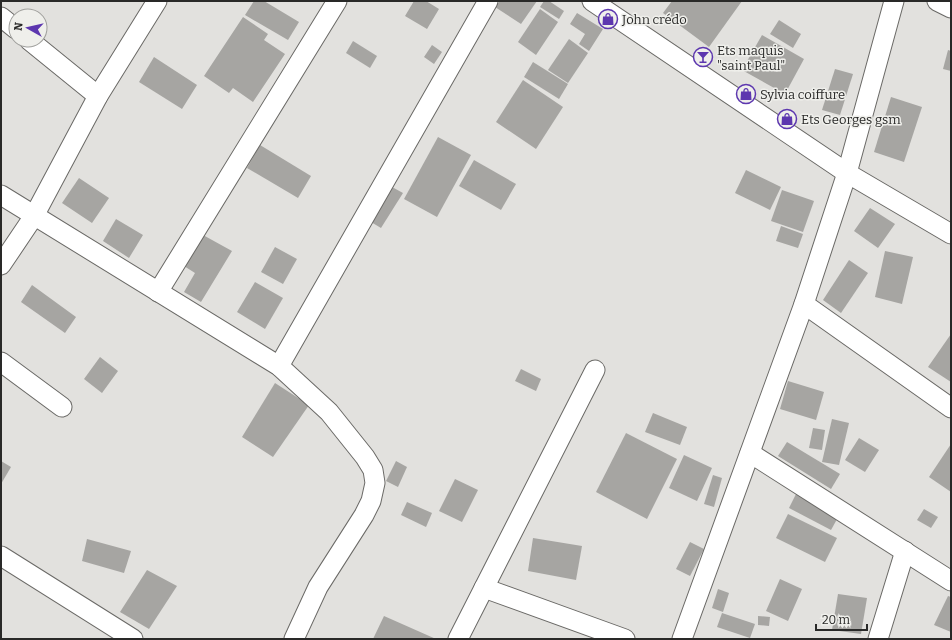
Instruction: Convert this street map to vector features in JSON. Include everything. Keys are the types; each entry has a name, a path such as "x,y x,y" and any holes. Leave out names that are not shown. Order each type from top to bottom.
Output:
{"street":[{"path":"1,265 34,216 98,96 157,1"},
{"path":"158,292 337,1"},
{"path":"279,366 488,1"},
{"path":"592,1 847,173 951,234"},
{"path":"937,1 951,8"},
{"path":"682,639 804,304 847,173 888,4"},
{"path":"39,48 98,96"},
{"path":"1,195 279,366 328,412 360,451 373,470 375,483 371,501 364,515 318,587 294,639"},
{"path":"804,304 951,408"},
{"path":"1,362 62,407"},
{"path":"458,639 595,370"},
{"path":"750,453 951,581"},
{"path":"878,639 904,551"},
{"path":"1,556 128,638"},
{"path":"484,588 625,639"}],"building":[{"path":"254,1 264,1 299,22 288,40 245,15"},
{"path":"414,1 426,1 439,9 427,29 405,16"},
{"path":"500,1 537,1 521,24 495,7"},
{"path":"544,1 549,1 564,11 559,19 540,7"},
{"path":"672,1 742,1 709,47 663,13"},
{"path":"540,9 558,22 536,55 518,42"},
{"path":"577,13 603,29 589,51 579,44 585,34 570,24"},
{"path":"243,17 268,34 264,40 285,54 253,102 233,88 229,93 204,76"},
{"path":"779,20 801,34 793,48 770,34"},
{"path":"762,35 804,59 785,94 742,70"},
{"path":"569,39 588,53 568,83 548,70"},
{"path":"353,41 377,56 370,68 346,53"},
{"path":"432,45 442,52 434,64 424,57"},
{"path":"948,50 951,51 951,71 943,69"},
{"path":"154,57 197,85 182,109 139,82"},
{"path":"533,62 568,84 559,99 524,77"},
{"path":"835,69 853,74 840,115 822,110"},
{"path":"523,80 563,107 536,149 496,122"},
{"path":"891,97 922,107 904,162 874,152"},
{"path":"438,137 471,155 437,217 404,199"},
{"path":"260,145 311,176 298,198 247,168"},
{"path":"474,160 516,184 501,210 459,186"},
{"path":"746,170 781,187 770,210 735,193"},
{"path":"79,178 109,198 92,223 62,203"},
{"path":"392,187 403,193 381,228 371,222"},
{"path":"782,190 814,201 803,232 771,221"},
{"path":"870,208 895,224 878,248 854,231"},
{"path":"116,219 143,235 129,258 103,241"},
{"path":"781,226 803,234 798,248 776,241"},
{"path":"203,235 232,251 201,302 184,292 195,273 184,266"},
{"path":"275,247 297,259 283,284 261,272"},
{"path":"885,251 913,257 902,304 875,297"},
{"path":"849,260 868,273 841,313 823,300"},
{"path":"255,282 283,298 265,329 237,312"},
{"path":"32,285 76,317 65,333 21,302"},
{"path":"951,334 951,382 928,367"},
{"path":"100,357 118,371 102,393 84,379"},
{"path":"521,369 541,379 536,391 515,381"},
{"path":"788,381 824,392 816,420 780,409"},
{"path":"275,383 309,405 273,457 242,437"},
{"path":"653,413 687,427 680,445 645,432"},
{"path":"832,419 849,423 839,465 822,462"},
{"path":"813,428 825,430 822,450 809,448"},
{"path":"626,433 677,459 647,519 596,492"},
{"path":"859,438 879,450 865,472 845,460"},
{"path":"787,442 840,474 831,489 778,456"},
{"path":"951,444 951,492 929,477"},
{"path":"684,455 712,468 697,501 669,488"},
{"path":"1,461 11,467 1,484"},
{"path":"396,461 407,467 398,487 386,481"},
{"path":"713,475 722,478 714,507 704,504"},
{"path":"455,479 478,490 462,522 439,511"},
{"path":"798,490 841,512 831,530 789,508"},
{"path":"407,502 432,513 426,527 401,515"},
{"path":"924,509 938,517 931,528 917,520"},
{"path":"788,514 837,538 825,562 776,538"},
{"path":"533,538 582,546 576,580 528,571"},
{"path":"87,539 131,551 124,573 82,561"},
{"path":"690,542 704,549 690,576 676,569"},
{"path":"147,570 177,586 149,629 120,612"},
{"path":"780,579 802,589 788,621 766,611"},
{"path":"718,589 729,593 723,612 712,608"},
{"path":"838,594 867,598 861,634 832,630"},
{"path":"948,596 951,597 951,632 934,625"},
{"path":"722,613 755,624 750,638 717,627"},
{"path":"384,616 436,639 373,639"},
{"path":"758,616 770,617 769,626 758,625"}],"place":[{"name":"John crédo","path":"608,19"},
{"name":"Ets maquis \"saint Paul\"","path":"703,57"},
{"name":"Sylvia coiffure","path":"746,94"},
{"name":"Ets Georges gsm","path":"787,119"}]}
